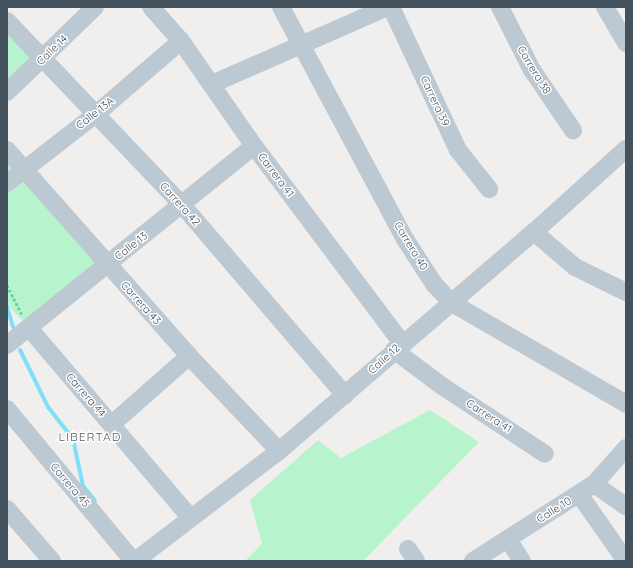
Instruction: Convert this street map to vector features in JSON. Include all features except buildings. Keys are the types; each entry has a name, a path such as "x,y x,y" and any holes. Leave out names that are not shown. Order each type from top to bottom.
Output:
{"street":[{"name":"Calle 14","path":"7,92 44,59 95,7"},
{"name":"Carrera 41","path":"151,7 181,41 398,347 442,386 545,454"},
{"name":"Carrera 40","path":"281,7 405,239 434,284 452,303 626,404"},
{"path":"212,84 301,42 387,7"},
{"name":"Carrera 39","path":"391,7 458,150 489,189"},
{"name":"Carrera 38","path":"500,7 532,70 573,130"},
{"path":"605,7 626,43"},
{"name":"Carrera 42","path":"7,21 183,206 345,394"},
{"name":"Calle 13A","path":"7,183 22,168 96,114 181,41"},
{"name":"Calle 13","path":"7,345 106,264 183,206 254,146"},
{"name":"Carrera 43","path":"7,150 106,264 189,356 279,451"},
{"name":"Calle 12","path":"137,559 190,517 279,451 624,154"},
{"path":"534,232 575,267 626,292"},
{"name":"Carrera 44","path":"29,328 190,517"},
{"path":"112,424 189,356"},
{"name":"Carrera 45","path":"7,409 137,559"},
{"name":"Calle 10","path":"473,561 594,484 626,448"},
{"path":"594,484 626,506"},
{"path":"579,494 626,561"},
{"path":"7,509 52,561"},
{"path":"508,539 522,561"}],"path":[{"path":"7,285 29,328"}],"green space":[{"path":"7,19 45,56 7,91"},
{"path":"7,150 106,264 29,328 7,304"},
{"path":"430,410 479,442 363,561 245,561 262,544 250,500 318,440 341,458"}],"waterway":[{"path":"7,307 13,327"},
{"path":"20,350 48,407 73,439 83,486 95,501"}],"district":[{"name":"LIBERTAD","path":"90,437"}]}
